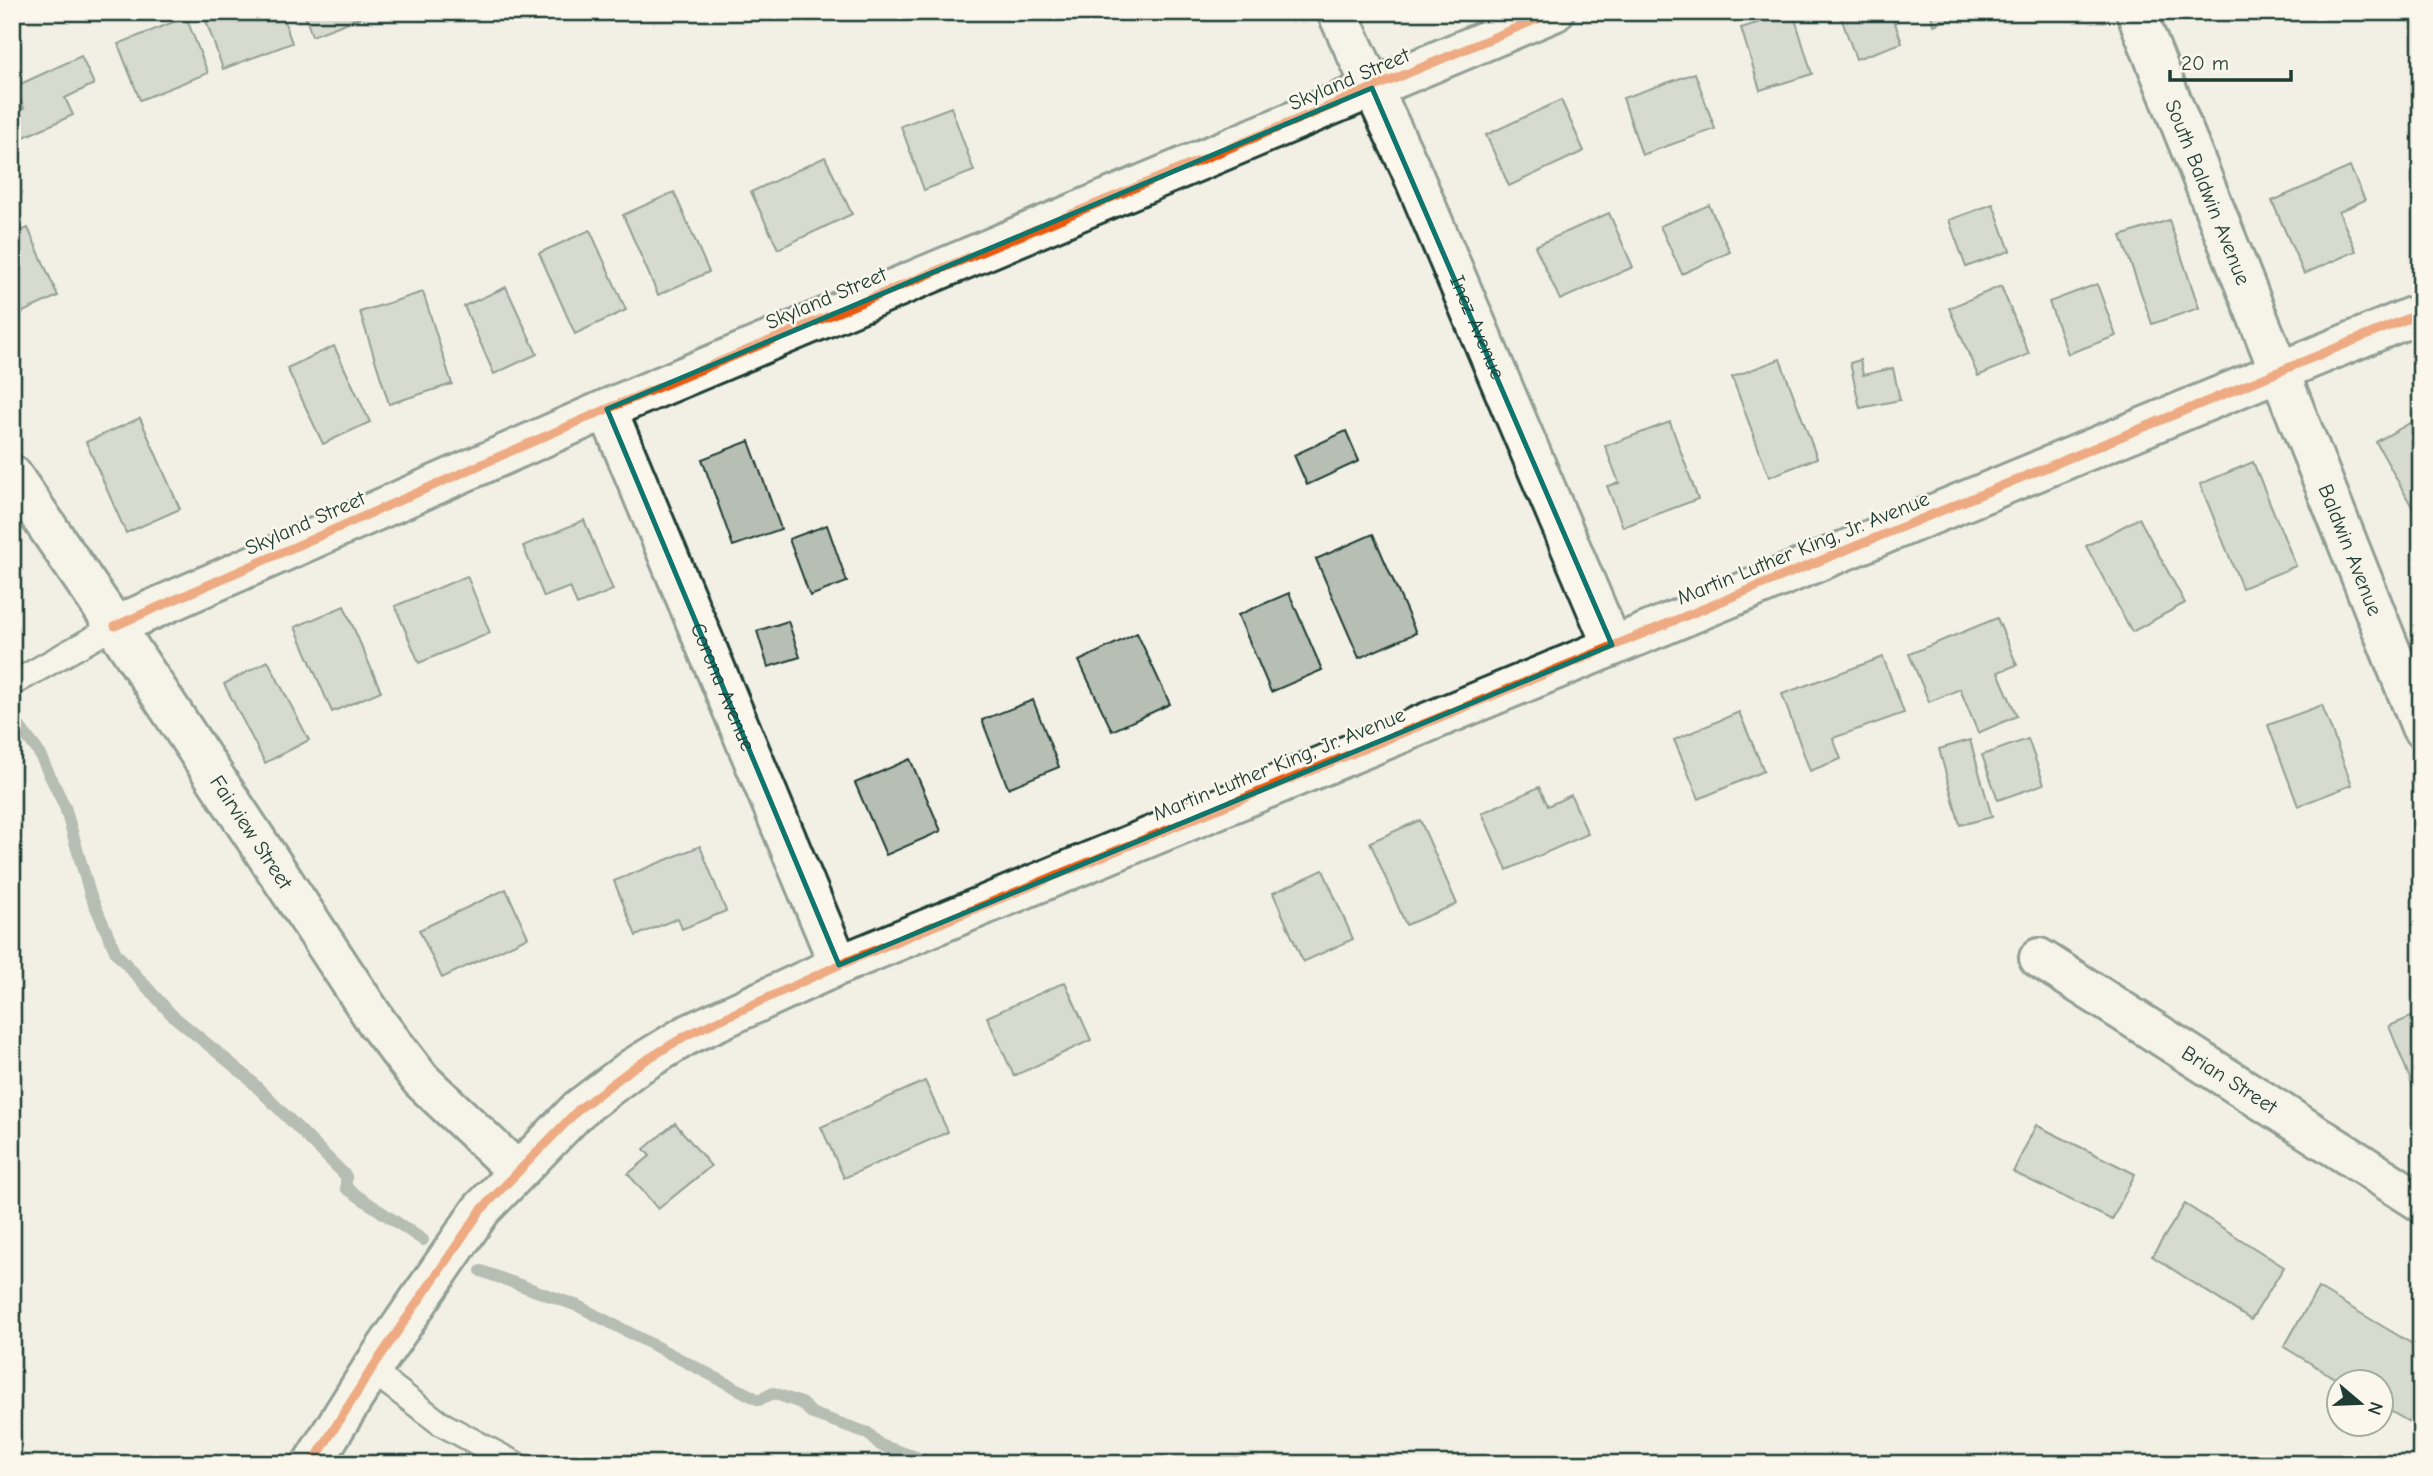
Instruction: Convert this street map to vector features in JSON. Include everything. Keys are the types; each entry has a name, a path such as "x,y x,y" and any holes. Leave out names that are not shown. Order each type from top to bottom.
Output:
{"street":[{"name":"Inez Avenue","path":"1337,12 1410,168 1612,645"},
{"name":"Skyland Street","path":"115,626 607,409 1554,12"},
{"name":"South Baldwin Avenue","path":"2136,12 2279,372"},
{"name":"Martin Luther King, Jr. Avenue","path":"312,1464 371,1370 481,1210 579,1109 633,1068 687,1035 839,965 2421,313"},
{"name":"Baldwin Avenue","path":"2279,372 2421,727"},
{"name":"Corona Avenue","path":"607,409 839,965"},
{"name":"Fairview Street","path":"12,475 378,1024 421,1080 517,1171"},
{"name":"Brian Street","path":"2039,958 2421,1202"}],"lane":[{"path":"12,684 115,626"},
{"path":"371,1370 440,1423 516,1464"}],"highlighted area":[{"path":"1372,88 1612,645 839,965 607,409"}],"building":[{"path":"211,12 281,12 292,43 223,69 204,15"},
{"path":"304,12 375,12 312,36"},
{"path":"1793,12 1812,74 1760,90 1741,28"},
{"path":"1839,12 1891,12 1902,43 1856,59"},
{"path":"1930,12 1969,12 1934,25"},
{"path":"186,17 208,73 140,100 118,44"},
{"path":"81,56 94,84 65,98 73,115 13,142 12,114 24,108 14,87"},
{"path":"1695,73 1715,129 1642,155 1623,98"},
{"path":"1561,100 1584,151 1509,186 1486,135"},
{"path":"951,107 974,171 924,190 901,126"},
{"path":"825,157 852,214 778,249 751,192"},
{"path":"2350,167 2365,200 2339,212 2356,251 2304,274 2272,201"},
{"path":"674,192 709,272 658,295 623,215"},
{"path":"1993,204 2010,251 1966,267 1949,220"},
{"path":"1709,205 1730,252 1682,274 1660,226"},
{"path":"1609,213 1633,267 1560,300 1535,246"},
{"path":"2169,220 2199,308 2152,324 2121,236"},
{"path":"28,228 58,296 12,317 12,235"},
{"path":"590,230 626,310 575,334 539,253"},
{"path":"2097,284 2116,336 2068,354 2049,302"},
{"path":"2001,286 2029,354 1978,376 1949,308"},
{"path":"506,287 537,354 494,374 464,306"},
{"path":"423,292 452,384 389,404 360,312"},
{"path":"334,346 370,422 323,444 287,368"},
{"path":"1780,359 1817,458 1769,477 1732,377"},
{"path":"1860,360 1863,375 1893,368 1900,400 1860,408 1850,363"},
{"path":"2421,417 2421,523 2376,442"},
{"path":"140,418 180,509 126,533 86,442"},
{"path":"1670,422 1698,499 1623,527 1607,486 1619,483 1605,446"},
{"path":"1346,431 1359,461 1307,485 1294,455"},
{"path":"749,441 781,529 733,546 702,459"},
{"path":"2253,462 2296,566 2242,588 2200,484"},
{"path":"2139,518 2185,603 2132,632 2086,546"},
{"path":"584,520 613,590 577,605 570,587 544,597 523,546"},
{"path":"827,525 847,582 810,596 789,539"},
{"path":"1373,534 1416,633 1359,658 1316,559"},
{"path":"467,576 490,633 419,663 395,606"},
{"path":"1289,593 1322,670 1271,692 1238,615"},
{"path":"344,606 381,691 332,712 295,627"},
{"path":"1997,618 2017,665 1998,672 2017,716 1978,733 1960,689 1929,702 1909,654"},
{"path":"788,621 800,657 768,667 757,631"},
{"path":"1137,633 1170,704 1112,731 1079,661"},
{"path":"1883,657 1904,713 1833,738 1841,759 1810,771 1782,694"},
{"path":"268,661 309,740 265,763 224,684"},
{"path":"1033,700 1059,767 1008,788 982,720"},
{"path":"2322,705 2352,785 2298,806 2268,725"},
{"path":"1739,712 1764,771 1699,799 1674,740"},
{"path":"2028,739 2044,784 1998,800 1982,755"},
{"path":"1970,740 1992,817 1960,825 1939,749"},
{"path":"910,759 941,831 886,855 855,783"},
{"path":"1539,787 1548,806 1571,795 1588,834 1507,870 1482,813"},
{"path":"1420,820 1457,904 1406,925 1370,842"},
{"path":"700,846 726,911 682,929 678,918 636,936 614,881"},
{"path":"1323,870 1353,939 1303,962 1273,893"},
{"path":"506,889 528,937 442,978 419,930"},
{"path":"1065,982 1091,1040 1014,1076 987,1017"},
{"path":"2421,1013 2421,1086 2414,1089 2389,1026"},
{"path":"925,1081 948,1132 844,1178 821,1127"},
{"path":"675,1123 711,1166 658,1209 628,1174 650,1156 644,1149"},
{"path":"2036,1125 2135,1174 2112,1220 2013,1172"},
{"path":"2185,1204 2284,1267 2251,1320 2152,1256"},
{"path":"2318,1288 2421,1349 2421,1429 2394,1413 2394,1368 2324,1368 2324,1372 2284,1347"}],"waterway":[{"path":"12,717 38,751 65,807 90,894 116,953 172,1015 245,1075 346,1176 346,1188 423,1240"},
{"path":"481,1271 578,1306 759,1400 773,1393 801,1403 813,1414 868,1433 880,1445 922,1459 926,1464"}],"cycle path":[{"path":"115,626 607,409 1554,12"},
{"path":"312,1464 371,1370 481,1210 579,1109 633,1068 687,1035 839,965 2421,313"}]}
